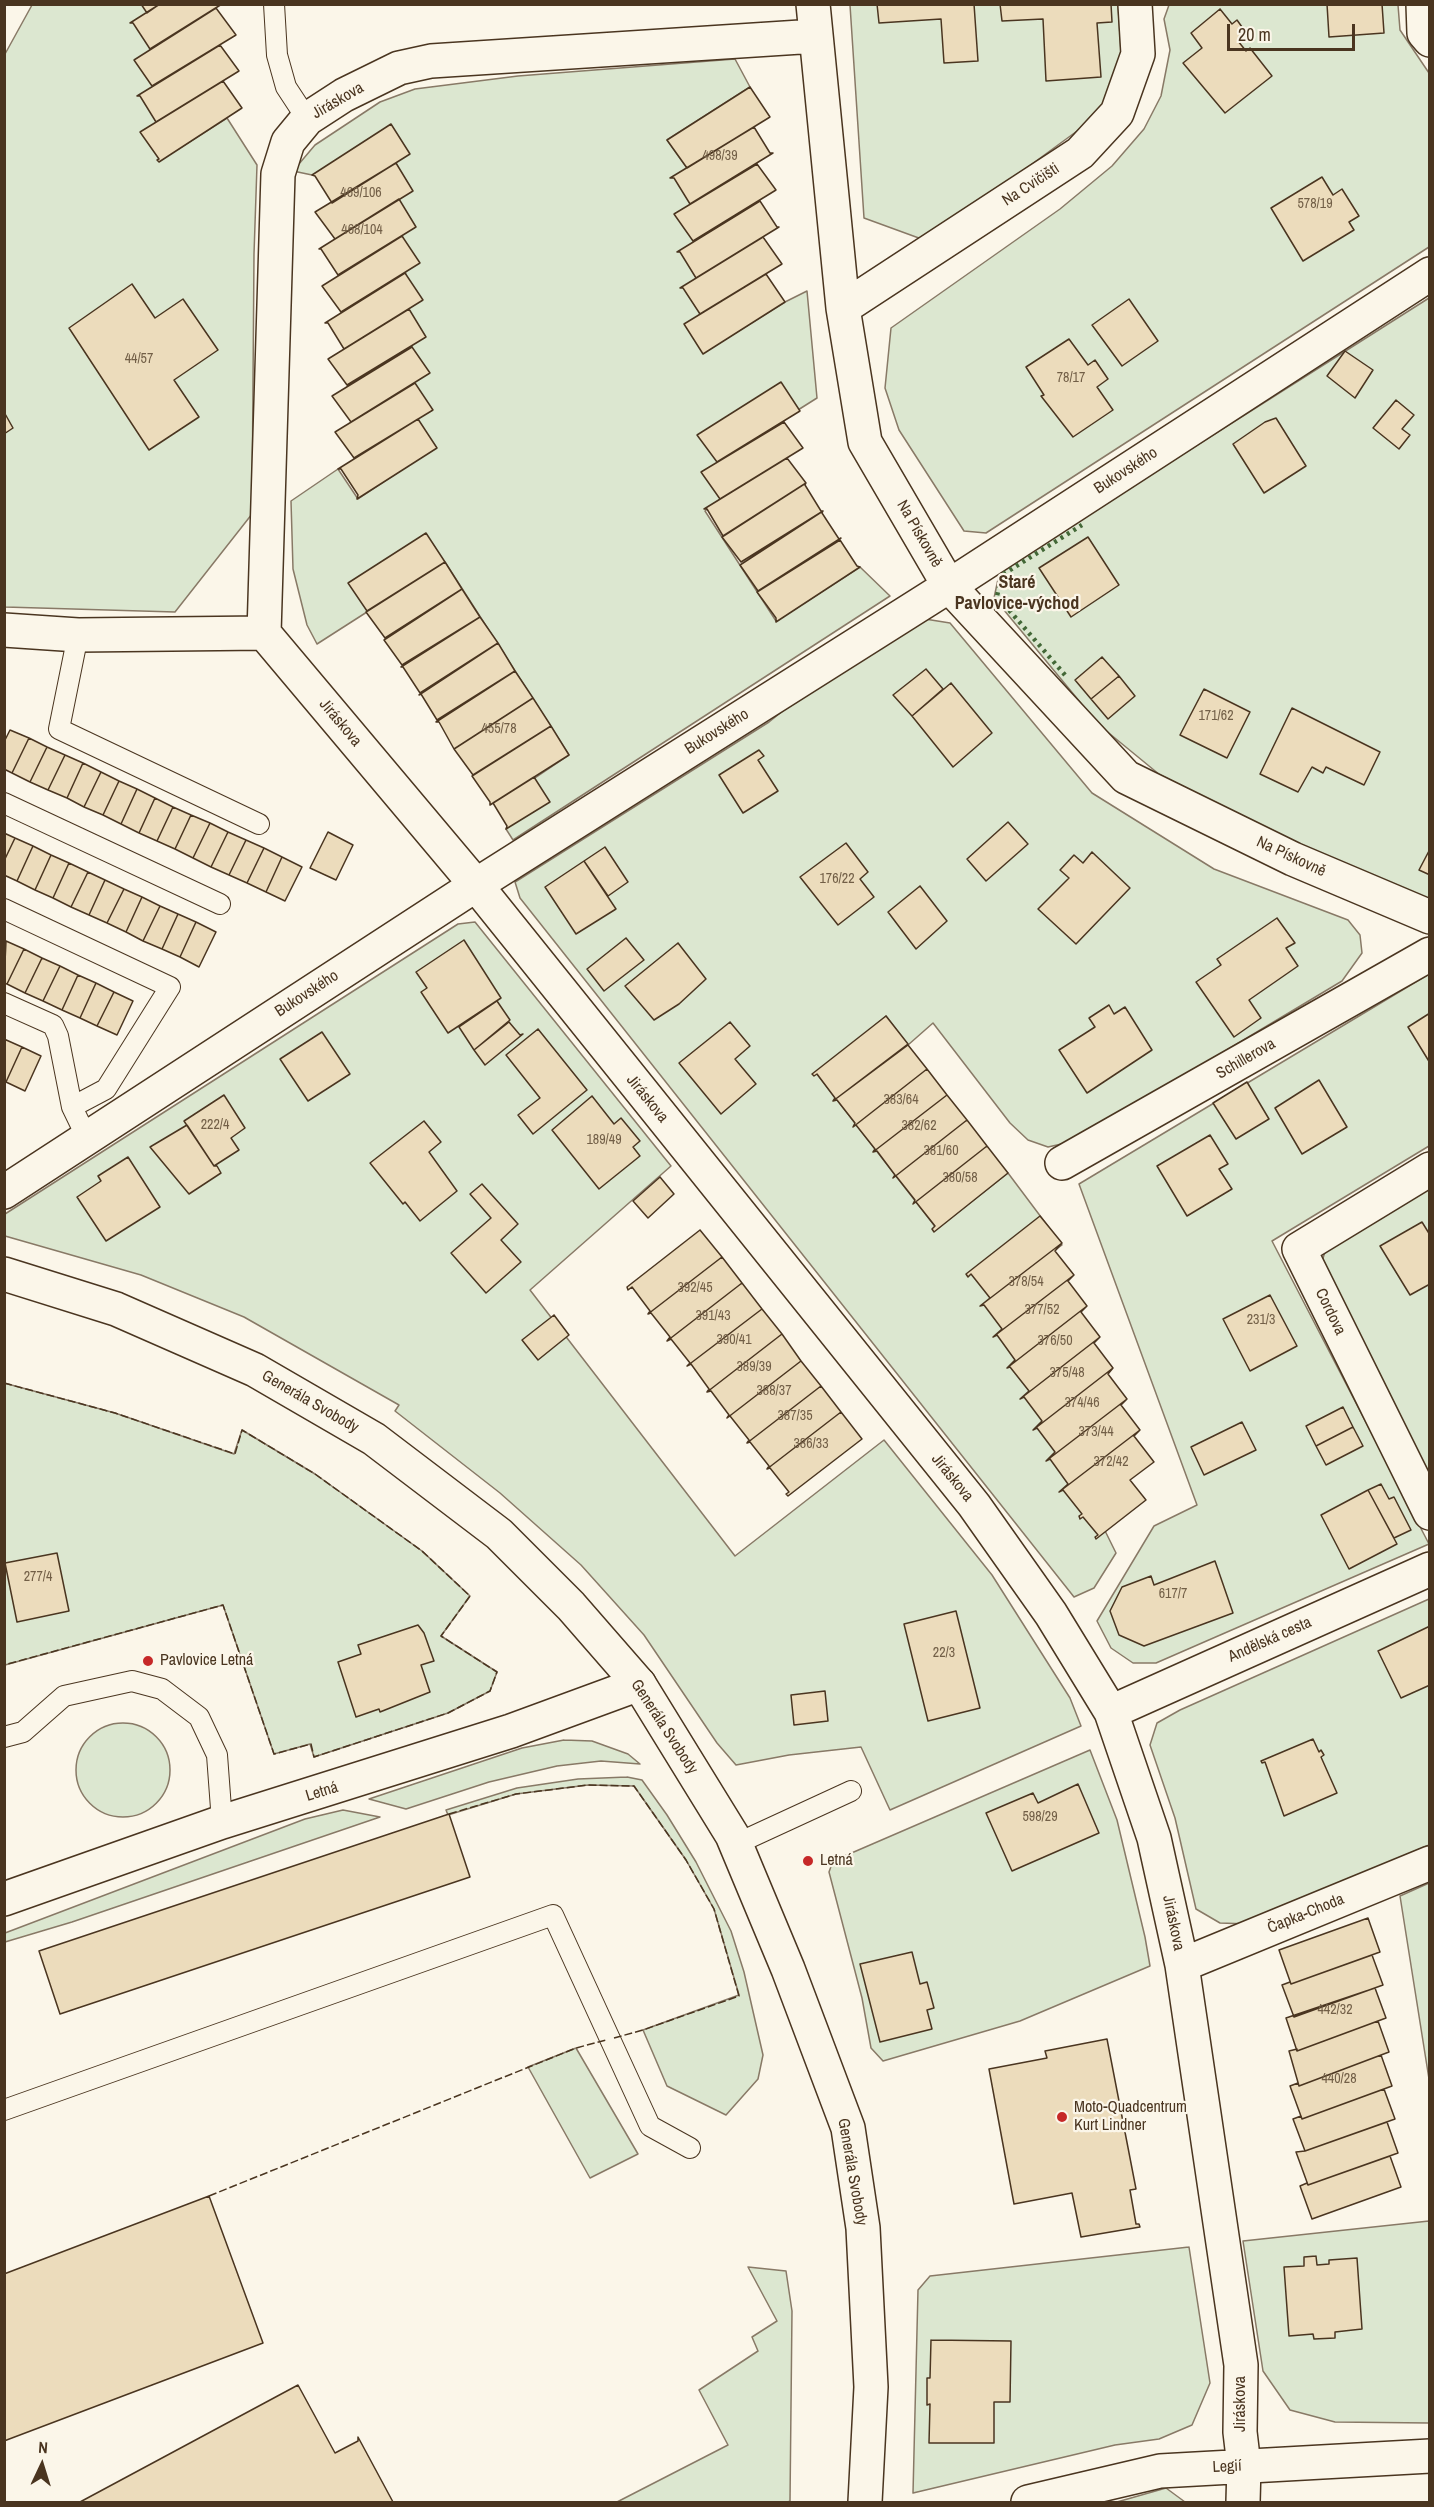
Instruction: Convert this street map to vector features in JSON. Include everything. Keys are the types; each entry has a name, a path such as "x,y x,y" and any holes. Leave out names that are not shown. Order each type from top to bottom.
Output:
{"street":[{"name":"Na Cvičišti","path":"843,308 1080,153 1118,114 1138,54 1135,4"},
{"path":"1423,4 1424,33 1430,40"},
{"name":"Jiráskova","path":"814,20 431,61 399,68 344,95 307,118 288,142 278,174 264,633 476,885 974,1505 1051,1614 1111,1712 1154,1838 1182,1965 1241,2365 1240,2432 1244,2466 1244,2502"},
{"name":"Na Pískovně","path":"814,20 843,308 865,442 949,586 1126,777 1293,859 1430,917"},
{"name":"Bukovského","path":"4,1192 476,885 949,586 1430,274"},
{"path":"4,630 78,635 264,633"},
{"name":"Schillerova","path":"1062,1163 1430,954"},
{"name":"Cordova","path":"1430,1169 1299,1249 1430,1513"},
{"name":"Generála Svobody","path":"4,1274 116,1309 255,1370 374,1439 499,1534 571,1606 639,1684 736,1844 788,1969 848,2128 863,2228 870,2365 871,2387 865,2502"},
{"name":"Andělská cesta","path":"1111,1712 1430,1569"},
{"name":"Letná","path":"4,1899 222,1822 500,1734 639,1684"},
{"name":"Čapka-Choda","path":"1182,1965 1430,1863"},
{"name":"Legií","path":"1028,2502 1067,2498 1160,2471 1430,2456"}],"lane":[{"path":"274,4 277,55 286,87 307,118"},
{"path":"78,635 59,729 259,824"},
{"path":"4,803 220,904"},
{"path":"4,909 170,987 106,1089 72,1107"},
{"path":"4,1004 52,1025 58,1036 72,1107 87,1138"},
{"path":"4,1737 23,1732 64,1696 132,1681 162,1689 199,1717 217,1755 222,1822"},
{"path":"736,1844 851,1791"},
{"path":"4,2110 553,1915 650,2126 690,2148"}],"green space":[{"path":"32,5 146,5 159,161 227,118 257,165 252,514 175,612 5,607 5,54"},
{"path":"850,5 1118,5 1123,82 1103,112 927,241 864,218"},
{"path":"1169,5 1398,5 1400,30 1429,73 1429,247 986,533 964,531 899,430 885,388 891,328 1060,209 1112,166 1144,129 1161,96 1170,50 1164,19"},
{"path":"735,59 750,87 667,140 687,168 703,353 785,302 807,291 817,398 717,461 720,499 705,511 776,621 860,567 890,596 513,840 506,829 535,778 569,755 445,562 317,644 307,625 293,569 291,501 338,469 358,499 436,447 416,421 396,163 312,175 293,171 315,145 380,102 415,89 518,76"},
{"path":"1429,298 1429,905 1331,861 1160,775 1099,725 994,598 1000,570"},
{"path":"925,619 950,623 1092,793 1214,869 1348,920 1360,935 1362,953 1342,981 1075,1141 1048,1147 1028,1140 1010,1123 933,1023 908,1045 886,1016 817,1074 937,1229 1008,1173 1062,1245 990,1298 1116,1553 1094,1588 1074,1597 520,898 515,882 769,722"},
{"path":"475,922 671,1166 530,1290 735,1556 884,1440 992,1575 1070,1698 1081,1726 890,1810 861,1747 789,1755 736,1765 717,1743 644,1635 581,1565 500,1493 395,1411 399,1405 244,1317 141,1275 5,1236 5,1214 458,924"},
{"path":"1429,974 1429,1146 1272,1241 1429,1544 1156,1663 1133,1663 1111,1648 1097,1621 1154,1526 1197,1505 1079,1184"},
{"path":"1429,1179 1429,1474 1321,1265 1329,1238"},
{"path":"4,1383 115,1413 234,1454 242,1430 315,1474 422,1551 470,1596 441,1636 497,1672 490,1691 448,1713 314,1757 310,1744 274,1754 223,1605 5,1665"},
{"path":"1429,1599 1429,1845 1249,1924 1220,1923 1196,1909 1175,1818 1150,1745 1157,1723 1180,1710"},
{"path":"123,1723 141,1727 156,1737 166,1752 170,1770 166,1788 156,1803 141,1813 123,1817 105,1813 90,1803 80,1788 76,1770 80,1752 90,1737 105,1727"},
{"path":"564,1740 592,1741 628,1754 640,1764 601,1761 557,1766 489,1782 406,1809 369,1799 522,1748"},
{"path":"1090,1750 1117,1820 1150,1966 1020,2021 883,2061 871,2048 862,1998 829,1872 833,1861"},
{"path":"627,1777 642,1780 696,1862 731,1931 744,1972 763,2055 758,2079 726,2115 667,2086 643,2030 739,1995 714,1909 686,1860 634,1786 588,1785 516,1794 448,1815 446,1810 517,1788 578,1779"},
{"path":"343,1810 380,1817 72,1922 5,1942 5,1933 305,1819"},
{"path":"1429,1883 1429,2079 1400,1896"},
{"path":"576,2048 638,2154 590,2178 528,2067"},
{"path":"1429,2221 1429,2423 1335,2422 1290,2410 1263,2371 1243,2241"},
{"path":"1189,2247 1210,2383 1192,2425 1159,2439 1115,2445 913,2493 918,2290 930,2276"},
{"path":"748,2267 786,2271 792,2311 790,2501 617,2502 728,2445 699,2390 758,2351 752,2337 777,2321"},
{"path":"1166,2488 1185,2502 1117,2502"}],"building":[{"path":"141,4 160,4 147,13"},
{"path":"160,4 222,4 150,49 133,23 130,23"},
{"path":"877,4 974,4 978,61 944,63 941,19 879,23"},
{"path":"1000,4 1111,4 1112,22 1097,23 1101,77 1046,81 1043,19 1002,21"},
{"path":"1327,4 1382,4 1384,33 1329,37"},
{"path":"216,8 236,35 152,86 134,60"},
{"path":"1220,9 1232,24 1237,20 1247,34 1238,41 1246,51 1250,48 1272,76 1225,113 1183,63 1202,48 1191,33"},
{"path":"220,45 239,71 156,122 140,96 137,96"},
{"path":"223,81 242,108 159,162 140,132"},
{"path":"750,87 770,117 687,168 667,140"},
{"path":"391,124 410,154 332,203 315,176 312,175"},
{"path":"754,127 770,153 773,153 690,204 674,178 670,178"},
{"path":"396,163 413,191 335,239 315,212"},
{"path":"757,164 776,190 693,241 674,214"},
{"path":"1322,177 1333,195 1342,189 1359,216 1349,222 1354,230 1303,261 1271,208"},
{"path":"399,199 416,227 338,275 319,249"},
{"path":"760,201 779,227 696,278 680,252 677,252"},
{"path":"402,236 420,263 341,312 322,286"},
{"path":"763,237 782,264 700,314 683,288 680,288"},
{"path":"405,273 423,300 344,349 328,323 325,323"},
{"path":"766,274 785,302 703,354 684,324"},
{"path":"132,284 155,318 183,299 218,350 174,380 199,417 149,450 69,328"},
{"path":"1129,299 1158,341 1122,366 1092,325"},
{"path":"409,309 426,337 347,385 328,359"},
{"path":"1069,339 1088,365 1095,360 1108,379 1097,387 1113,410 1073,437 1041,396 1044,395 1026,367"},
{"path":"412,347 430,373 351,422 332,396"},
{"path":"1345,351 1373,370 1355,398 1327,376"},
{"path":"781,382 800,411 717,462 697,435"},
{"path":"415,383 433,410 354,458 335,432"},
{"path":"1396,400 1414,415 1402,429 1410,435 1399,449 1373,428"},
{"path":"4,412 13,428 4,434"},
{"path":"1276,418 1306,466 1264,493 1233,444 1265,422"},
{"path":"418,419 437,448 357,499 358,495 341,469 338,469"},
{"path":"784,422 803,448 720,499 701,472"},
{"path":"787,458 806,483 723,536 707,509 704,509"},
{"path":"806,483 805,485 823,511 741,562 722,537"},
{"path":"823,511 822,513 839,539 841,538 758,591 740,565"},
{"path":"426,533 445,562 367,611 348,583"},
{"path":"1088,537 1119,585 1071,617 1039,568"},
{"path":"840,540 857,566 860,567 776,622 776,618 757,592"},
{"path":"445,562 462,589 385,638 366,612"},
{"path":"462,589 480,617 402,665 384,640"},
{"path":"480,617 498,643 420,693 401,667"},
{"path":"498,643 515,671 437,720 421,694 419,695"},
{"path":"1102,657 1119,676 1091,699 1075,680"},
{"path":"926,669 943,689 912,716 893,695"},
{"path":"515,671 533,698 454,749 439,722 436,722"},
{"path":"1119,676 1135,696 1108,719 1091,699"},
{"path":"951,683 992,733 953,767 912,716"},
{"path":"1204,689 1250,712 1227,758 1180,735"},
{"path":"533,698 551,726 473,775 454,749"},
{"path":"1292,708 1380,752 1364,785 1326,767 1323,773 1312,767 1298,792 1260,774"},
{"path":"551,726 569,755 490,805 472,776"},
{"path":"10,730 29,738 12,773 4,769 4,742"},
{"path":"29,738 47,747 30,782 12,773"},
{"path":"47,747 65,755 48,790 30,782"},
{"path":"759,750 764,756 758,760 778,791 743,813 719,775"},
{"path":"65,755 83,763 67,798 48,790"},
{"path":"83,763 101,772 84,807 67,798"},
{"path":"101,772 119,781 103,815 84,807"},
{"path":"534,777 550,802 506,829 507,826 493,803"},
{"path":"119,781 137,789 121,824 103,815"},
{"path":"137,789 155,798 139,833 121,824"},
{"path":"155,798 173,807 157,841 139,833"},
{"path":"173,807 191,815 175,849 157,841"},
{"path":"191,815 210,823 193,858 175,849"},
{"path":"1008,822 1028,844 986,881 967,859"},
{"path":"210,823 228,832 211,867 193,858"},
{"path":"228,832 246,840 229,875 211,867"},
{"path":"328,832 353,845 336,880 310,868"},
{"path":"4,833 15,838 4,861"},
{"path":"15,838 33,846 17,881 4,875 4,861"},
{"path":"246,840 264,848 247,883 229,875"},
{"path":"846,843 868,872 860,879 874,897 838,925 800,877"},
{"path":"33,846 51,855 35,890 17,881"},
{"path":"605,847 628,882 608,896 584,861"},
{"path":"264,848 282,857 266,892 247,883"},
{"path":"1430,849 1430,875 1419,870"},
{"path":"1092,852 1130,888 1076,944 1038,909 1069,878 1060,870 1074,855 1083,863"},
{"path":"51,855 69,863 53,898 35,890"},
{"path":"282,857 302,867 285,901 266,892"},
{"path":"584,861 616,909 576,934 545,887"},
{"path":"69,863 88,872 71,907 53,898"},
{"path":"88,872 105,880 89,915 71,907"},
{"path":"105,880 124,889 107,923 89,915"},
{"path":"920,886 947,921 916,949 888,912"},
{"path":"124,889 142,897 126,932 107,923"},
{"path":"142,897 160,906 143,941 126,932"},
{"path":"160,906 178,914 162,949 143,941"},
{"path":"178,914 196,922 180,957 162,949"},
{"path":"1277,918 1295,943 1286,948 1298,966 1249,1000 1261,1018 1234,1037 1196,982 1221,965 1217,959"},
{"path":"196,922 216,932 199,967 180,957"},
{"path":"626,938 644,960 604,991 587,969"},
{"path":"464,940 501,998 448,1033 421,992 427,988 416,972"},
{"path":"6,941 24,949 7,984 4,983"},
{"path":"678,943 706,979 679,1004 654,1020 625,986"},
{"path":"24,949 42,958 25,993 7,984"},
{"path":"42,958 60,966 43,1001 25,993"},
{"path":"60,966 78,975 62,1010 43,1001"},
{"path":"78,975 96,983 80,1018 62,1010"},
{"path":"96,983 114,992 97,1026 80,1018"},
{"path":"114,992 133,1001 117,1035 97,1026"},
{"path":"497,1001 510,1020 474,1050 459,1027"},
{"path":"1109,1005 1114,1014 1125,1007 1152,1050 1087,1093 1059,1050 1095,1027 1089,1018"},
{"path":"1430,1013 1430,1063 1408,1027"},
{"path":"886,1016 908,1044 833,1101 835,1098 817,1074 814,1076 812,1074"},
{"path":"509,1022 520,1035 523,1034 485,1065 474,1050"},
{"path":"730,1022 750,1046 735,1059 756,1084 721,1114 679,1063"},
{"path":"538,1029 587,1090 533,1134 518,1115 540,1098 506,1055"},
{"path":"322,1032 350,1074 308,1101 280,1059"},
{"path":"4,1039 22,1047 6,1082 4,1081"},
{"path":"908,1045 927,1069 853,1127 855,1123 837,1100 833,1101"},
{"path":"22,1047 41,1056 25,1091 6,1082"},
{"path":"927,1069 947,1095 873,1152 875,1149 856,1125 853,1127"},
{"path":"1319,1080 1347,1127 1302,1154 1275,1108"},
{"path":"1247,1082 1269,1119 1236,1139 1213,1103"},
{"path":"224,1095 245,1128 231,1138 239,1150 214,1166 184,1121"},
{"path":"947,1095 967,1120 893,1178 895,1175 877,1151 873,1152"},
{"path":"592,1096 614,1124 621,1118 640,1141 633,1147 640,1156 599,1189 552,1130"},
{"path":"967,1120 987,1146 913,1204 915,1200 896,1176 893,1178"},
{"path":"424,1121 441,1142 429,1152 457,1191 420,1221 370,1163"},
{"path":"187,1125 221,1173 189,1194 150,1147"},
{"path":"1210,1135 1228,1164 1219,1169 1232,1189 1187,1216 1157,1166"},
{"path":"987,1146 1008,1173 934,1232 932,1229 935,1226 916,1202 913,1204"},
{"path":"128,1157 160,1207 106,1241 77,1197 101,1181 98,1176"},
{"path":"660,1177 674,1194 648,1218 633,1201"},
{"path":"482,1184 518,1224 501,1240 521,1262 486,1293 451,1253 491,1218 470,1194"},
{"path":"1040,1216 1062,1243 980,1306 990,1298 971,1274 968,1277 966,1274"},
{"path":"1422,1222 1430,1235 1430,1284 1410,1295 1380,1246"},
{"path":"700,1230 722,1257 648,1314 650,1311 632,1287 628,1290 627,1287"},
{"path":"1062,1243 1055,1251 1074,1275 993,1337 1002,1329 984,1305 980,1306"},
{"path":"722,1257 742,1283 667,1341 670,1337 651,1313 648,1314"},
{"path":"1074,1275 1068,1281 1087,1306 1007,1368 1015,1360 997,1335 993,1337"},
{"path":"742,1283 762,1309 687,1366 690,1363 671,1339 667,1341"},
{"path":"1270,1295 1297,1346 1250,1371 1223,1319"},
{"path":"1087,1306 1081,1312 1100,1337 1020,1399 1029,1391 1010,1367 1007,1368"},
{"path":"762,1309 782,1334 707,1392 709,1389 691,1364 687,1366"},
{"path":"554,1315 569,1335 538,1360 522,1340"},
{"path":"782,1334 801,1361 727,1418 729,1415 711,1391 707,1392"},
{"path":"1100,1337 1094,1343 1113,1368 1033,1430 1042,1421 1024,1397 1020,1399"},
{"path":"801,1361 821,1386 747,1443 749,1440 730,1416 727,1418"},
{"path":"1113,1368 1108,1374 1127,1399 1046,1461 1055,1452 1037,1428 1033,1430"},
{"path":"821,1386 841,1412 767,1469 769,1466 750,1442 747,1443"},
{"path":"1127,1399 1121,1405 1140,1430 1059,1492 1068,1484 1050,1459 1046,1461"},
{"path":"1343,1407 1353,1427 1316,1446 1306,1426"},
{"path":"841,1412 862,1439 788,1496 786,1494 789,1492 770,1468 767,1469"},
{"path":"1242,1422 1256,1450 1204,1475 1191,1447"},
{"path":"1353,1427 1363,1446 1326,1465 1316,1446"},
{"path":"1140,1430 1134,1436 1154,1462 1130,1480 1146,1500 1096,1539 1098,1535 1083,1517 1080,1519 1079,1516 1082,1514 1063,1490 1059,1492"},
{"path":"1381,1484 1389,1499 1394,1497 1411,1530 1394,1538 1368,1490"},
{"path":"1368,1490 1397,1544 1349,1569 1321,1515"},
{"path":"57,1553 69,1611 17,1622 5,1563"},
{"path":"1215,1561 1233,1613 1144,1646 1119,1635 1110,1611 1122,1587 1151,1576 1154,1585"},
{"path":"956,1611 980,1708 928,1721 904,1624"},
{"path":"418,1625 424,1633 434,1661 421,1665 430,1692 380,1712 379,1709 356,1717 338,1662 361,1654 358,1645"},
{"path":"1430,1626 1430,1685 1401,1698 1378,1651"},
{"path":"825,1691 828,1721 794,1725 791,1695"},
{"path":"1313,1739 1319,1752 1321,1750 1324,1755 1321,1757 1337,1793 1284,1816 1265,1762 1261,1761"},
{"path":"1078,1784 1099,1833 1012,1871 986,1813 1033,1793 1038,1803"},
{"path":"449,1814 470,1877 60,2014 39,1951"},
{"path":"1368,1918 1380,1952 1291,1984 1279,1950"},
{"path":"912,1952 920,1984 927,1982 934,2008 927,2010 932,2029 880,2042 860,1964"},
{"path":"1372,1955 1383,1985 1294,2017 1282,1985 1290,1982 1291,1984"},
{"path":"1375,1988 1386,2018 1297,2051 1286,2018"},
{"path":"1378,2021 1389,2052 1299,2086 1289,2051 1297,2049 1297,2051"},
{"path":"1107,2039 1136,2189 1130,2190 1136,2224 1140,2227 1081,2237 1072,2193 1014,2204 989,2069 1047,2058 1045,2051"},
{"path":"1381,2055 1392,2086 1302,2119 1290,2086 1298,2083 1299,2086"},
{"path":"1384,2089 1395,2119 1305,2151 1293,2119 1301,2116 1302,2119"},
{"path":"1387,2122 1398,2153 1308,2185 1296,2152 1305,2151"},
{"path":"1390,2156 1401,2187 1312,2219 1300,2186"},
{"path":"209,2196 263,2343 4,2441 4,2274"},
{"path":"1316,2256 1317,2265 1329,2264 1329,2260 1357,2258 1362,2329 1335,2332 1335,2338 1314,2339 1313,2334 1289,2336 1284,2267 1304,2266 1304,2257"},
{"path":"931,2340 1011,2341 1010,2402 994,2402 994,2443 929,2443 930,2404 927,2405 927,2378 930,2378"},
{"path":"298,2385 335,2453 358,2441 358,2437 393,2502 80,2502"}],"hedge":[{"path":"1065,675 997,596 1002,575 1082,525"}],"fence":[{"path":"4,1383 115,1413 235,1454 242,1430 315,1474 422,1551 470,1596 441,1636 497,1672 490,1691 448,1713 314,1757 311,1744 274,1754 223,1605 4,1665"},
{"path":"449,1814 516,1794 588,1785 634,1786 686,1860 714,1909 739,1996 614,2038"},
{"path":"209,2196 576,2048 606,2040"}],"place":[{"name":"Pavlovice Letná","path":"148,1661"},
{"name":"Letná","path":"808,1861"},
{"name":"Moto-Quadcentrum Kurt Lindner","path":"1062,2117"}],"district":[{"name":"Staré Pavlovice-východ","path":"1017,593"}]}
